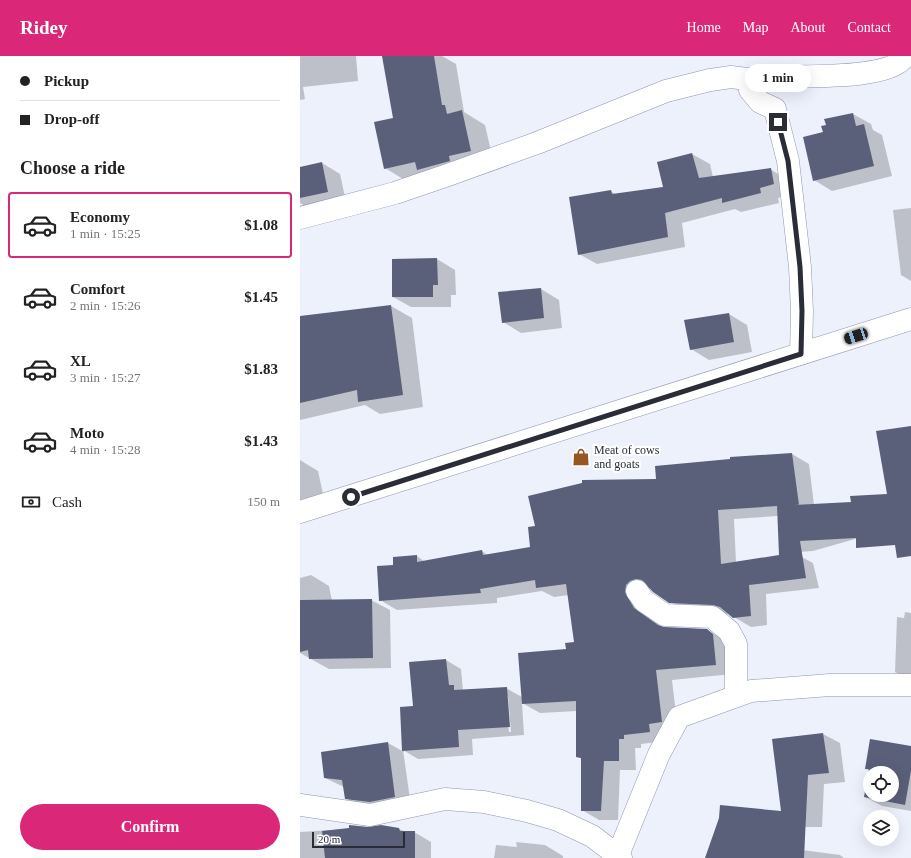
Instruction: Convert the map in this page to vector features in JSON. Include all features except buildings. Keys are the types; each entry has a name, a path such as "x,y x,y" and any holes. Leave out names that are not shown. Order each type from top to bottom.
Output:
{"street":[{"path":"300,218 395,193 445,176 537,143 666,91 710,80 731,77 755,80 772,77 872,73 889,67 905,56"},
{"path":"755,80 750,90 760,102 774,109 788,161 800,267 802,311 801,354"},
{"path":"300,512 911,319"},
{"path":"636,592 644,601 665,615 712,617 729,631 736,644 736,695"},
{"path":"300,805 370,815 445,799 484,802 527,811 558,820 592,836 620,856 659,754 679,717 736,695 751,691 830,685 911,685"}],"place":[{"name":"Meat of cows and goats","path":"581,457"}],"route":[{"path":"351,497 801,354 802,311 800,267 794,227 788,161 778,122"}]}
